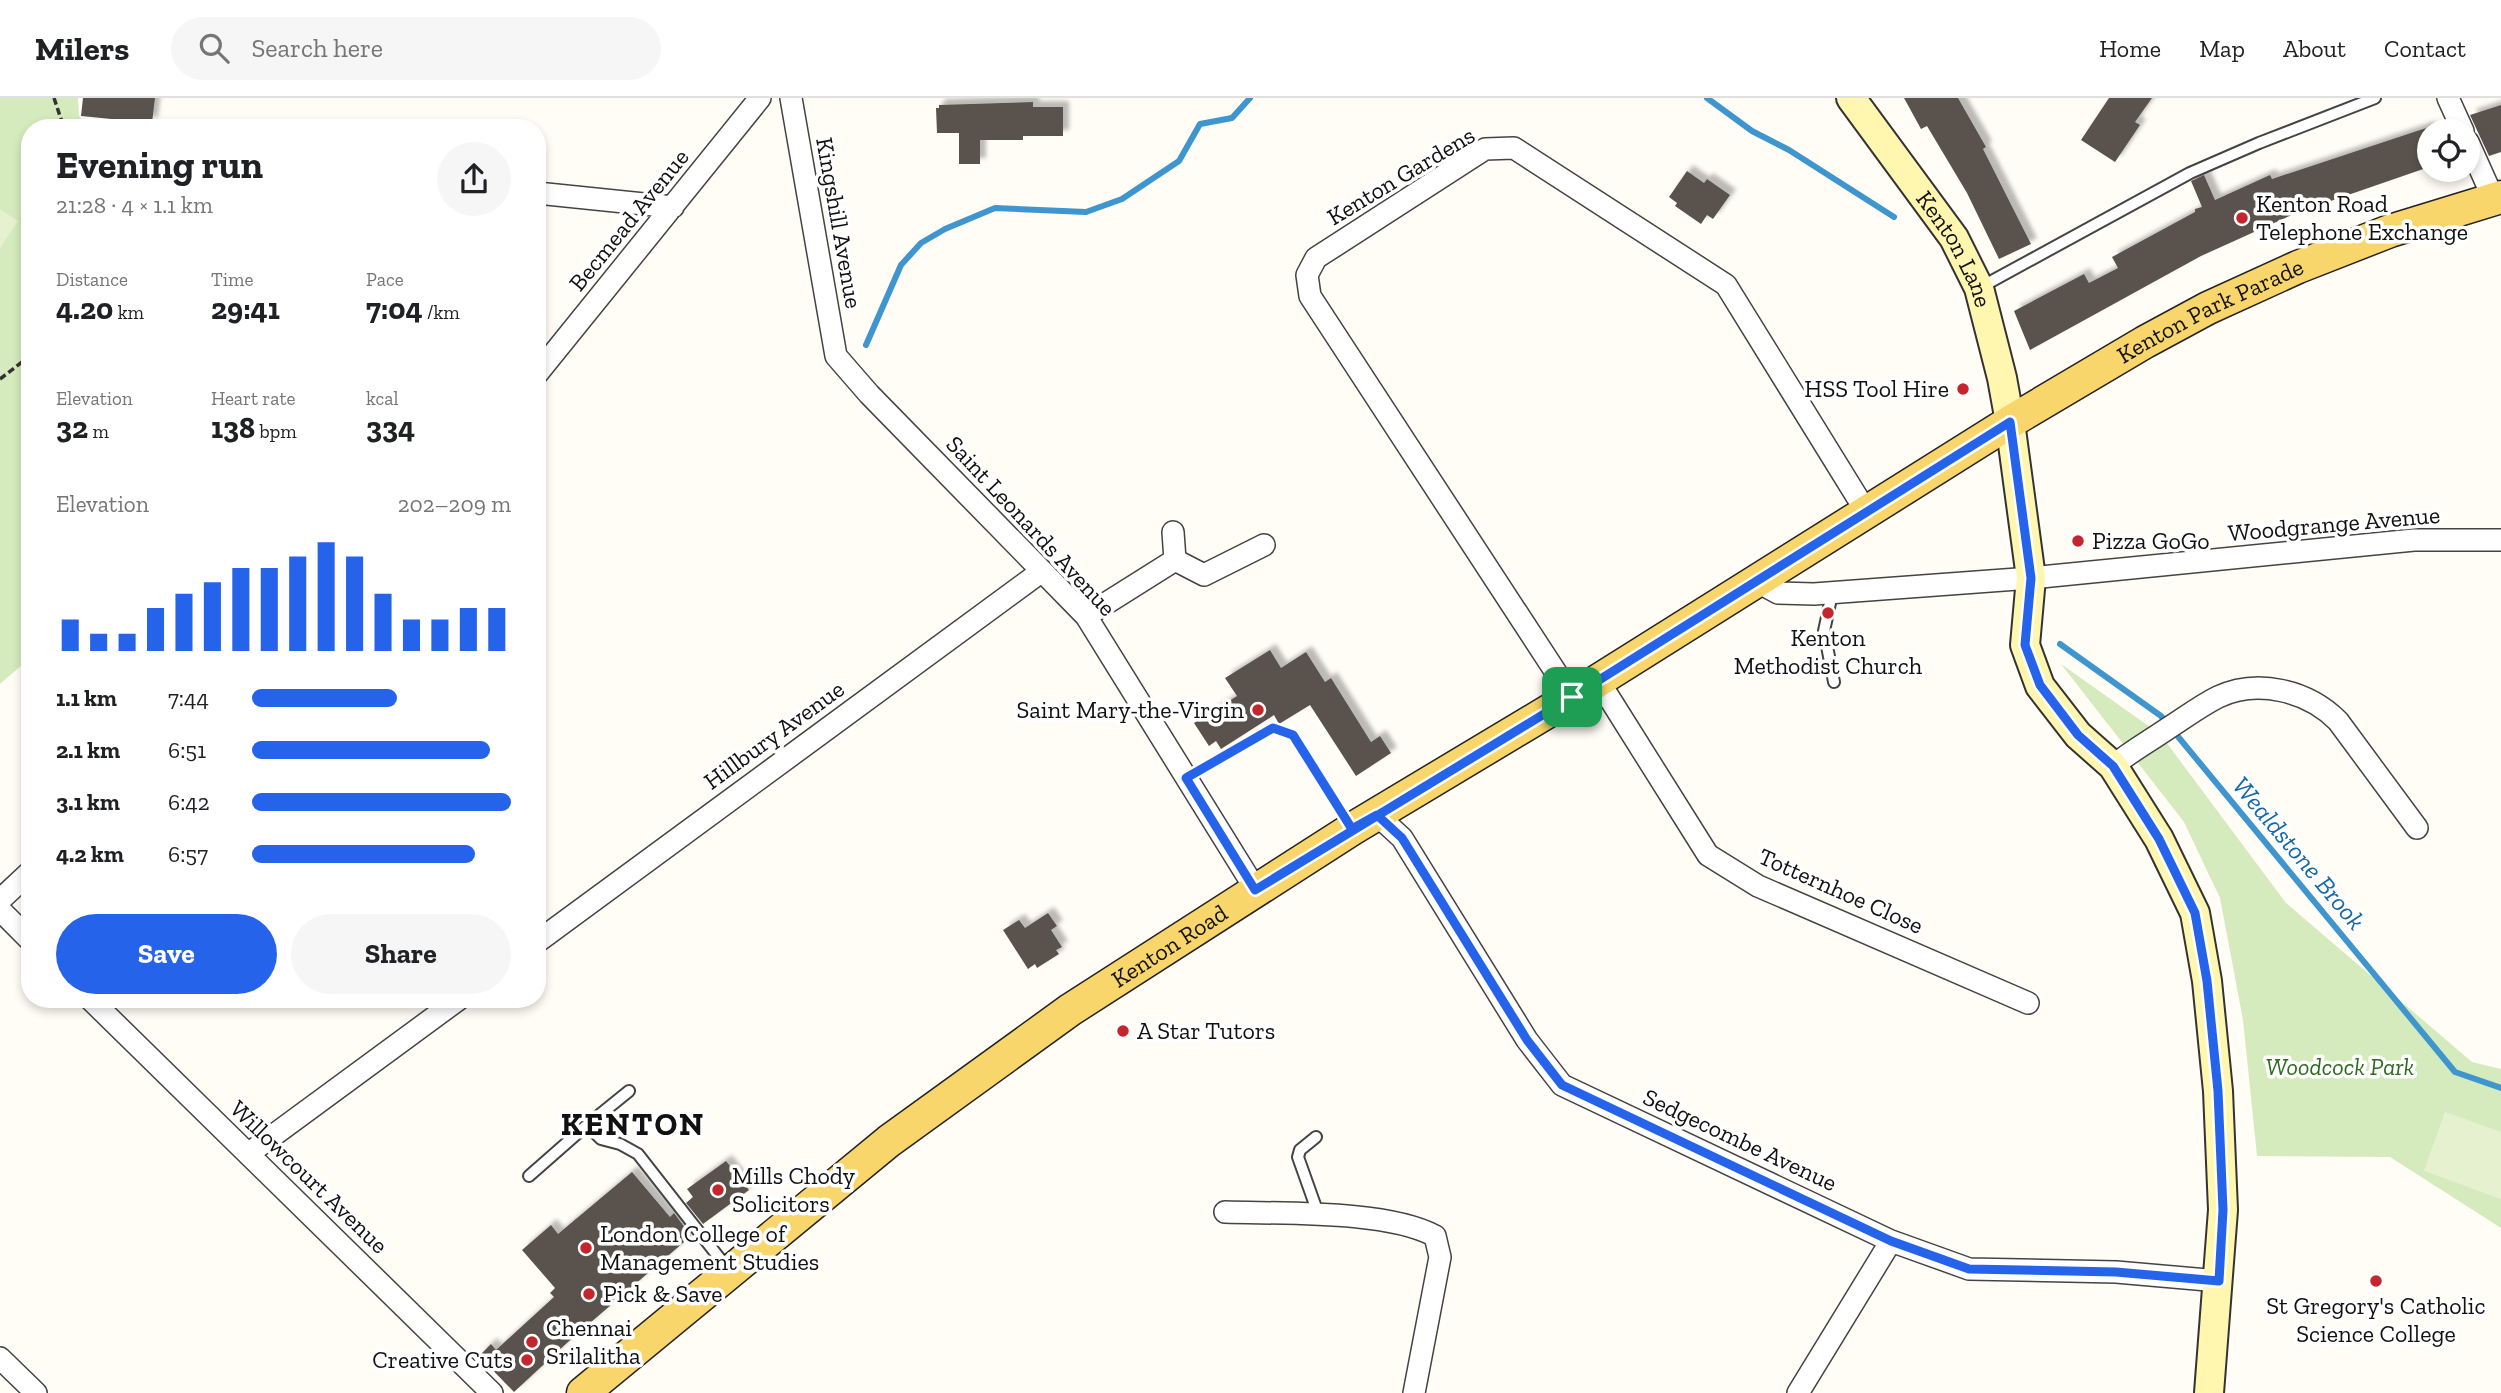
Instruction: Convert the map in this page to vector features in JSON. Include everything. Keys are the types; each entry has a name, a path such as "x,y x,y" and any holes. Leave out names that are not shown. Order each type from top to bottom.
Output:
{"main road":[{"name":"Kenton Park Parade","path":"2010,422 2208,308 2298,267 2390,231 2497,198"},
{"name":"Kenton Road","path":"585,1392 889,1141 1070,1010 1255,890 1572,697 2010,422"}],"street":[{"name":"Becmead Avenue","path":"546,362 760,98"},
{"name":"Kingshill Avenue","path":"791,98 836,356"},
{"name":"Kenton Lane","path":"1851,98 1954,239 1979,288 2002,378 2010,422 2031,578 2025,645 2040,685 2078,735 2113,766 2159,839 2195,913 2203,951 2218,1091 2223,1210 2209,1393"},
{"path":"2448,98 2458,119"},
{"name":"Kenton Gardens","path":"1572,697 1310,296 1307,275 1317,258 1485,149 1514,148 1726,285 1867,513"},
{"path":"2480,165 2497,198"},
{"path":"546,194 673,207"},
{"name":"Saint Leonards Avenue","path":"836,356 869,394 1086,616 1255,890"},
{"path":"1173,532 1175,560"},
{"name":"Woodgrange Avenue","path":"1756,581 1778,593 1829,593 2031,578 2414,540 2501,540"},
{"path":"1175,560 1204,575 1264,545"},
{"path":"1086,616 1175,560"},
{"name":"Hillbury Avenue","path":"546,935 1042,571"},
{"name":"Totternhoe Close","path":"1598,680 1708,855 1758,886 2028,1003"},
{"path":"2113,766 2130,752 2218,697 2239,691 2273,689 2306,698 2325,708 2338,721 2417,828"},
{"name":"Sedgecombe Avenue","path":"1365,822 1402,838 1527,1040 1562,1085 1891,1241 1969,1269 2116,1272 2219,1281"},
{"path":"0,900 21,880"},
{"path":"0,910 21,931"},
{"name":"Willowcourt Avenue","path":"99,1008 492,1393"},
{"path":"248,1154 447,1008"},
{"path":"1225,1212 1387,1221 1419,1228 1435,1236 1440,1257 1414,1393"},
{"path":"1798,1393 1891,1241"},
{"path":"0,1357 36,1393"}],"lane":[{"path":"1979,288 2190,173 2375,98"},
{"path":"1829,593 1830,603 1824,631 1834,682"},
{"path":"529,1176 629,1091"},
{"path":"587,1125 601,1139 620,1144 638,1154 730,1271"},
{"path":"1316,1137 1300,1150 1298,1162 1319,1216"}],"path":[{"path":"54,98 61,119"},
{"path":"0,379 21,363"},
{"path":"1186,778 1273,728 1293,735 1365,822"}],"green space":[{"path":"0,98 78,98 81,119 21,119 21,666 0,684"},
{"path":"0,209 18,221 0,248"},
{"name":"Woodcock Park","path":"2061,664 2160,734 2286,903 2472,1062 2501,1069 2501,1228 2390,1157 2257,1156 2243,1020 2220,898 2184,822"},
{"path":"2445,1112 2501,1132 2501,1199 2424,1171"}],"building":[{"path":"83,98 155,98 152,119 81,116"},
{"path":"1904,98 1958,98 1986,147 1983,149 2031,244 1999,259 1967,193 1927,126 1921,129"},
{"path":"2109,98 2152,98 2135,122 2140,125 2115,162 2081,140"},
{"path":"1033,102 1033,107 1063,107 1063,136 980,140 980,164 959,164 959,133 937,133 936,108 939,108 939,105"},
{"path":"2501,105 2501,152 2489,156 2480,137 2480,119 2472,119 2470,115"},
{"path":"2417,131 2417,171 2296,213 2201,256 2030,350 2014,311 2084,274 2089,283 2118,268 2112,257 2202,207 2191,181 2204,175 2215,200 2270,175 2272,179"},
{"path":"1687,171 1704,183 1707,179 1730,195 1713,219 1707,215 1701,224 1675,206 1677,203 1669,197"},
{"name":"Saint Mary-the-Virgin","path":"1270,650 1281,668 1306,652 1325,682 1331,678 1371,742 1380,736 1391,753 1356,776 1310,705 1279,724 1274,715 1221,749 1216,741 1209,746 1194,723 1237,696 1225,678"},
{"path":"1048,913 1057,926 1051,930 1062,947 1056,950 1059,954 1037,968 1035,964 1028,969 1003,930 1019,920 1025,928"},
{"name":"Mills Chody Solicitors","path":"726,1161 749,1190 703,1224 686,1203 693,1197 687,1189"},
{"path":"632,1172 670,1217 674,1213 691,1236 514,1392 479,1356 491,1344 496,1350 554,1297 550,1293 555,1288 522,1250 551,1225 558,1234"}],"waterway":[{"name":"Wealdstone Brook","path":"866,345 901,265 921,243 945,229 995,208 1086,212 1122,199 1179,161 1200,124 1232,118 1250,98"},
{"name":"Wealdstone Brook","path":"1707,98 1752,131 1789,150 1894,217"},
{"name":"Wealdstone Brook","path":"2060,644 2161,716 2455,1072 2501,1088"}],"place":[{"name":"Kenton Road Telephone Exchange","path":"2242,218"},
{"name":"HSS Tool Hire","path":"1963,389"},
{"name":"Pizza GoGo","path":"2078,541"},
{"name":"Kenton Methodist Church","path":"1828,613"},
{"name":"Saint Mary-the-Virgin","path":"1258,710"},
{"name":"A Star Tutors","path":"1123,1031"},
{"name":"Mills Chody Solicitors","path":"718,1190"},
{"name":"London College of Management Studies","path":"586,1248"},
{"name":"St Gregory's Catholic Science College","path":"2376,1281"},
{"name":"Pick & Save","path":"589,1294"},
{"name":"Chennai Srilalitha","path":"532,1342"},
{"name":"Creative Cuts","path":"527,1360"}],"district":[{"name":"KENTON","path":"633,1124"}],"route":[{"path":"1572,697 1352,829 1255,890 1186,778 1273,728 1293,735 1352,829 1377,815 1402,838 1527,1040 1562,1085 1891,1241 1969,1269 2116,1272 2219,1281 2223,1210 2218,1091 2207,981 2195,913 2159,839 2113,766 2078,735 2040,685 2025,645 2031,578 2010,422 1572,697"}]}
